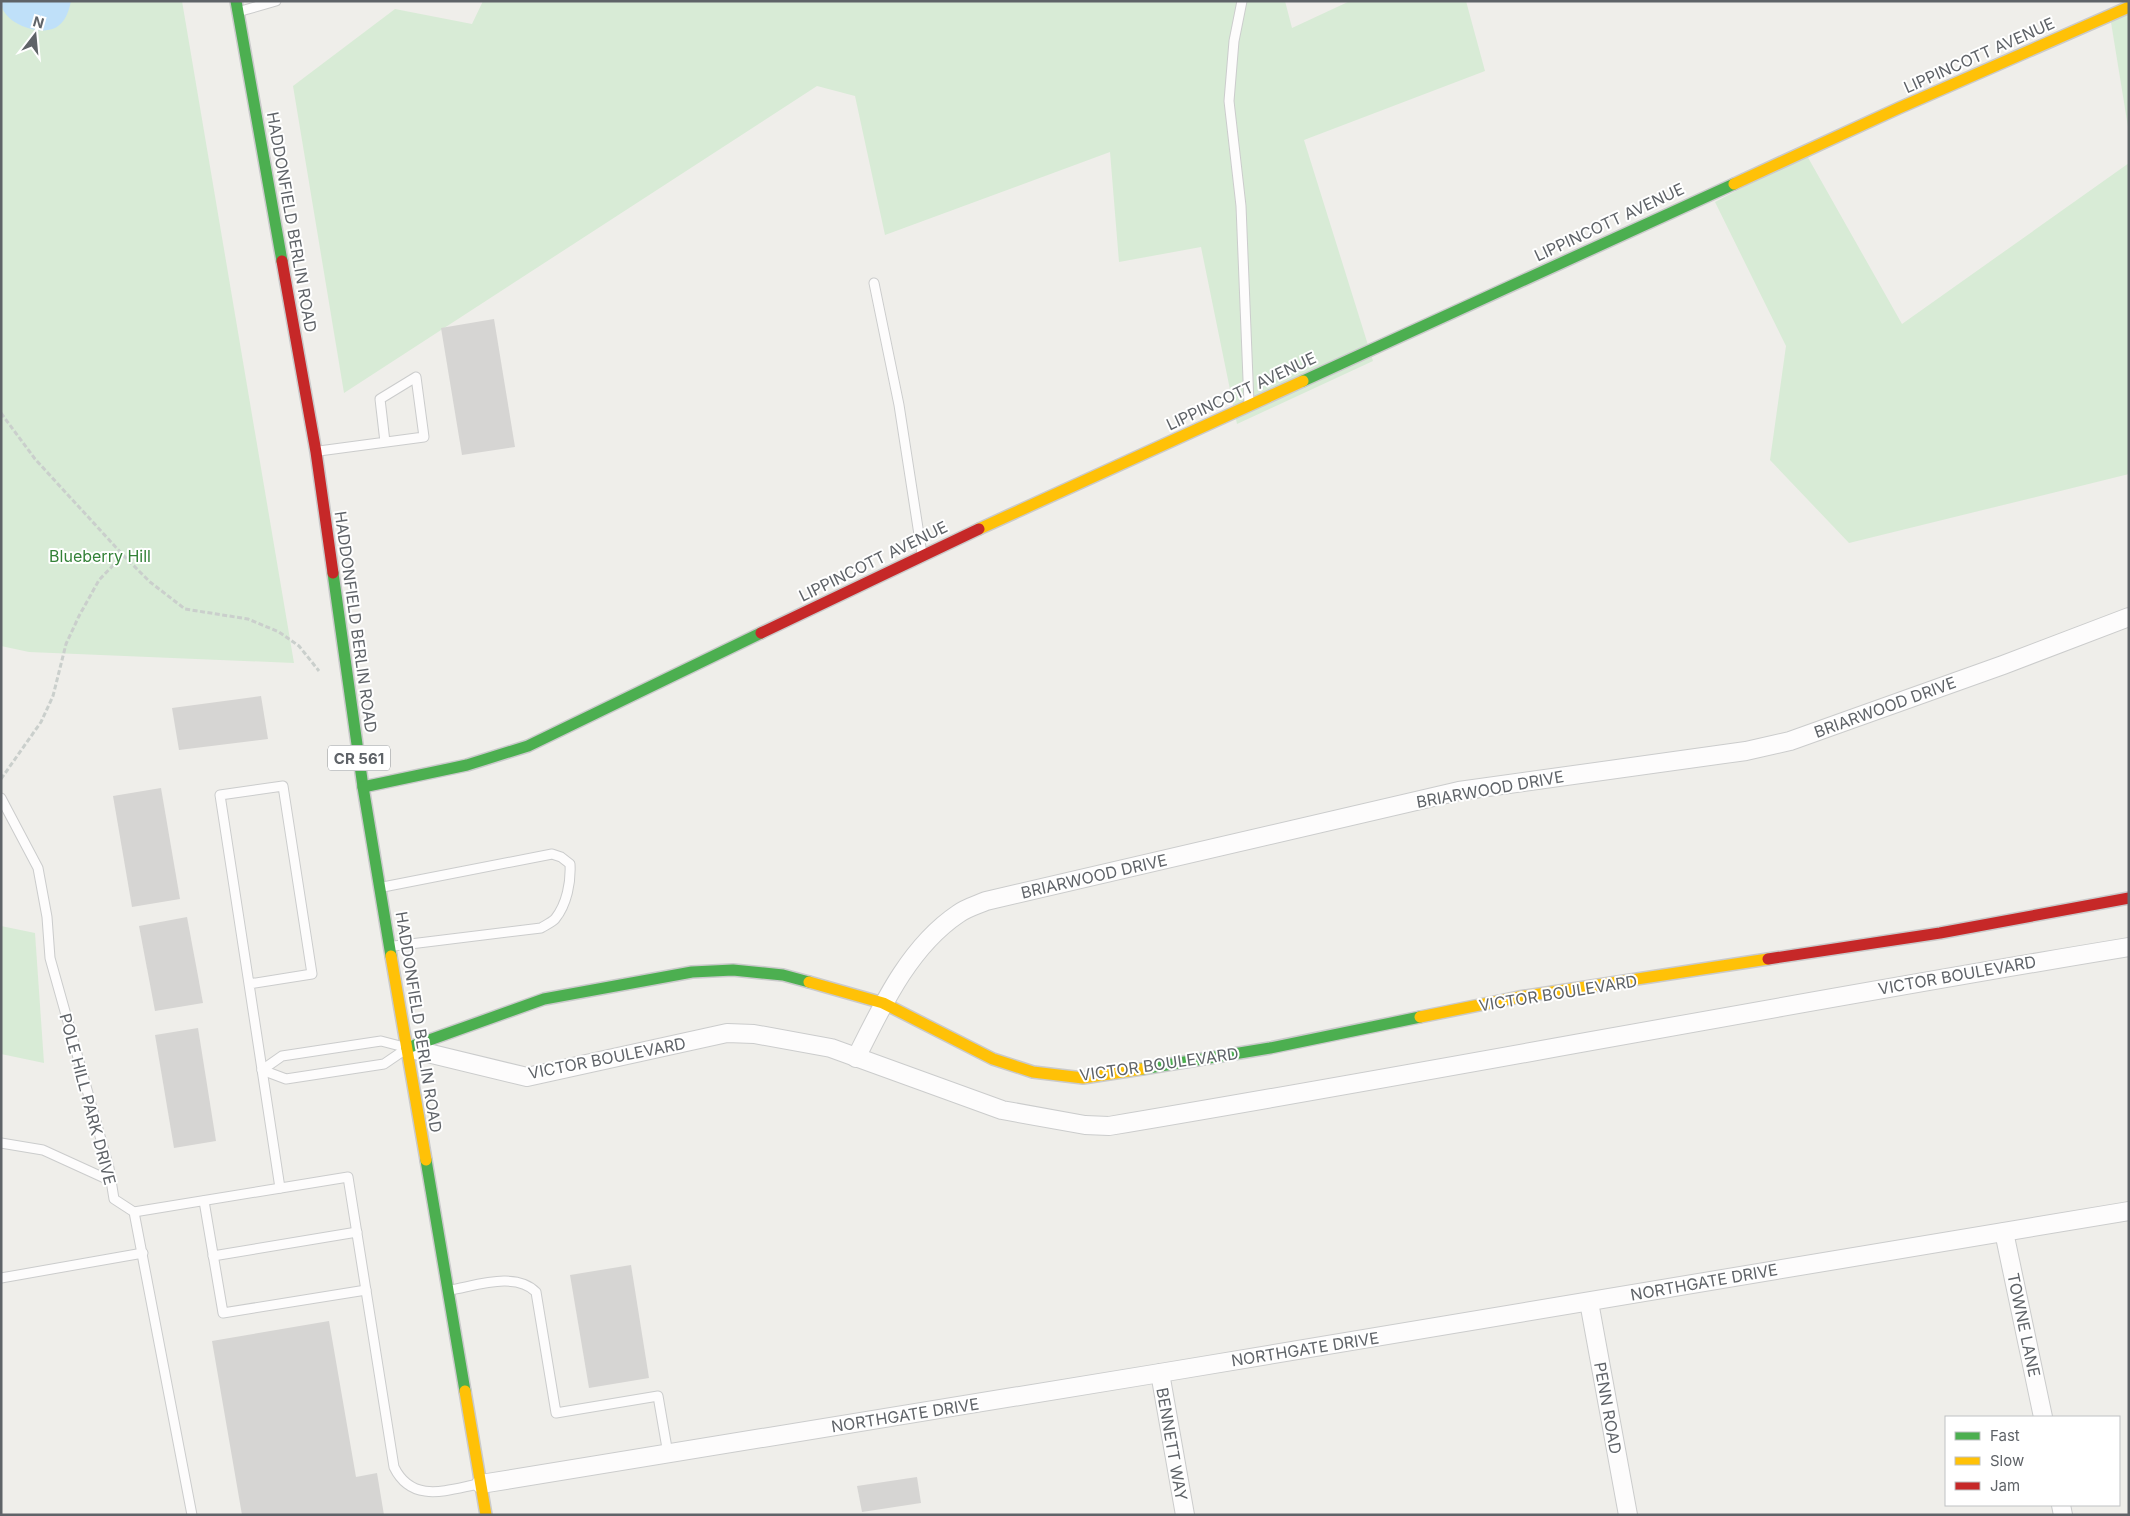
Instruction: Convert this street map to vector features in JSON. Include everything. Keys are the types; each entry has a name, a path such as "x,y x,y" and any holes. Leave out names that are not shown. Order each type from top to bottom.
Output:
{"street":[{"name":"HADDONFIELD BERLIN ROAD","path":"237,7 316,452 363,787 486,1515"},
{"name":"LIPPINCOTT AVENUE","path":"363,787 467,765 528,746 922,554 1899,108 2129,7"},
{"name":"BRIARWOOD DRIVE","path":"856,1058 883,1003 919,950 937,930 959,912 986,902 1459,791 1746,751 1790,741 2003,665 2129,617"},
{"name":"VICTOR BOULEVARD","path":"407,1048 544,999 692,972 734,970 783,975 883,1003 993,1059 1033,1072 1083,1078 1270,1048 1519,997 1940,933 2129,898"},
{"name":"VICTOR BOULEVARD","path":"407,1048 527,1077 727,1033 754,1034 832,1048 1002,1110 1085,1125 1109,1126 1342,1087 1902,984 2129,947"},
{"name":"NORTHGATE DRIVE","path":"481,1484 1589,1302 2129,1211"},
{"name":"TOWNE LANE","path":"2004,1232 2043,1416"},
{"name":"PENN ROAD","path":"1589,1302 1628,1515"},
{"name":"BENNETT WAY","path":"1160,1373 1185,1515"}],"lane":[{"path":"237,7 276,1"},
{"path":"1242,1 1234,41 1229,101 1241,206 1249,404"},
{"path":"874,283 898,405 922,554"},
{"path":"316,452 424,437 416,377 380,399 385,442"},
{"path":"249,984 312,974 283,786 220,795 280,1188"},
{"name":"POLE HILL PARK DRIVE","path":"1,798 38,868 47,917 50,958 111,1181 114,1199 134,1212"},
{"path":"380,887 552,854 561,857 570,864 571,882 567,894 555,919 542,928 390,946"},
{"path":"262,1070 282,1056 380,1041 407,1048"},
{"path":"262,1070 286,1079 384,1064 407,1048"},
{"path":"1,1143 42,1150 111,1181"},
{"path":"192,1515 134,1212 348,1177 392,1460 397,1473 408,1485 428,1492 481,1484"},
{"path":"204,1201 223,1313 366,1290"},
{"path":"213,1256 357,1232"},
{"path":"1,1278 143,1253"},
{"path":"447,1290 509,1280 529,1286 536,1292 556,1413 658,1396 668,1454"}],"path":[{"path":"1,413 35,459 122,555 150,582 186,609 248,619 279,632 299,646 319,671"},
{"path":"1,779 41,722 54,696 66,644 98,580 122,555"}],"green space":[{"name":"Blueberry Hill","path":"1,1 182,1 294,663 29,652 1,646"},
{"path":"483,1 1285,1 1292,28 1350,1 1466,1 1485,71 1304,140 1373,361 1237,424 1201,247 1119,262 1110,152 885,235 855,96 817,86 344,393 293,86 395,9 472,24"},
{"path":"2129,3 2129,133 2109,10"},
{"path":"1806,154 1902,324 2129,163 2129,474 1849,543 1770,460 1786,346 1715,202"},
{"path":"1,926 35,933 44,1063 1,1054"}],"water":[{"path":"1,1 71,1 68,13 58,26 48,30 39,30 22,26 7,16"}],"building":[{"path":"494,319 515,447 462,455 441,328"},
{"path":"261,696 268,739 179,750 172,708"},
{"path":"161,788 180,899 132,907 113,796"},
{"path":"187,917 203,1003 155,1011 139,926"},
{"path":"198,1028 216,1141 174,1148 155,1035"},
{"path":"631,1265 649,1378 589,1388 570,1275"},
{"path":"329,1321 356,1477 377,1473 384,1515 242,1515 212,1341"},
{"path":"917,1477 921,1503 862,1512 857,1486"}],"traffic: fast":[{"path":"236,1 282,261"},
{"path":"1303,381 1734,184"},
{"path":"333,573 363,787 391,956"},
{"path":"363,787 467,765 528,746 761,633"},
{"path":"407,1048 544,999 692,972 733,970 783,975 809,982"},
{"path":"1142,1069 1270,1048 1420,1017"},
{"path":"426,1160 465,1391"}],"traffic: slow":[{"path":"1734,184 1899,108 2129,7"},
{"path":"979,529 1303,381"},
{"path":"391,956 426,1160"},
{"path":"1420,1017 1519,997 1768,959"},
{"path":"809,982 883,1003 993,1059 1033,1072 1083,1078 1142,1069"},
{"path":"465,1391 486,1515"}],"traffic: jam":[{"path":"282,261 316,452 333,573"},
{"path":"761,633 979,529"},
{"path":"1768,959 1940,933 2129,898"}]}
